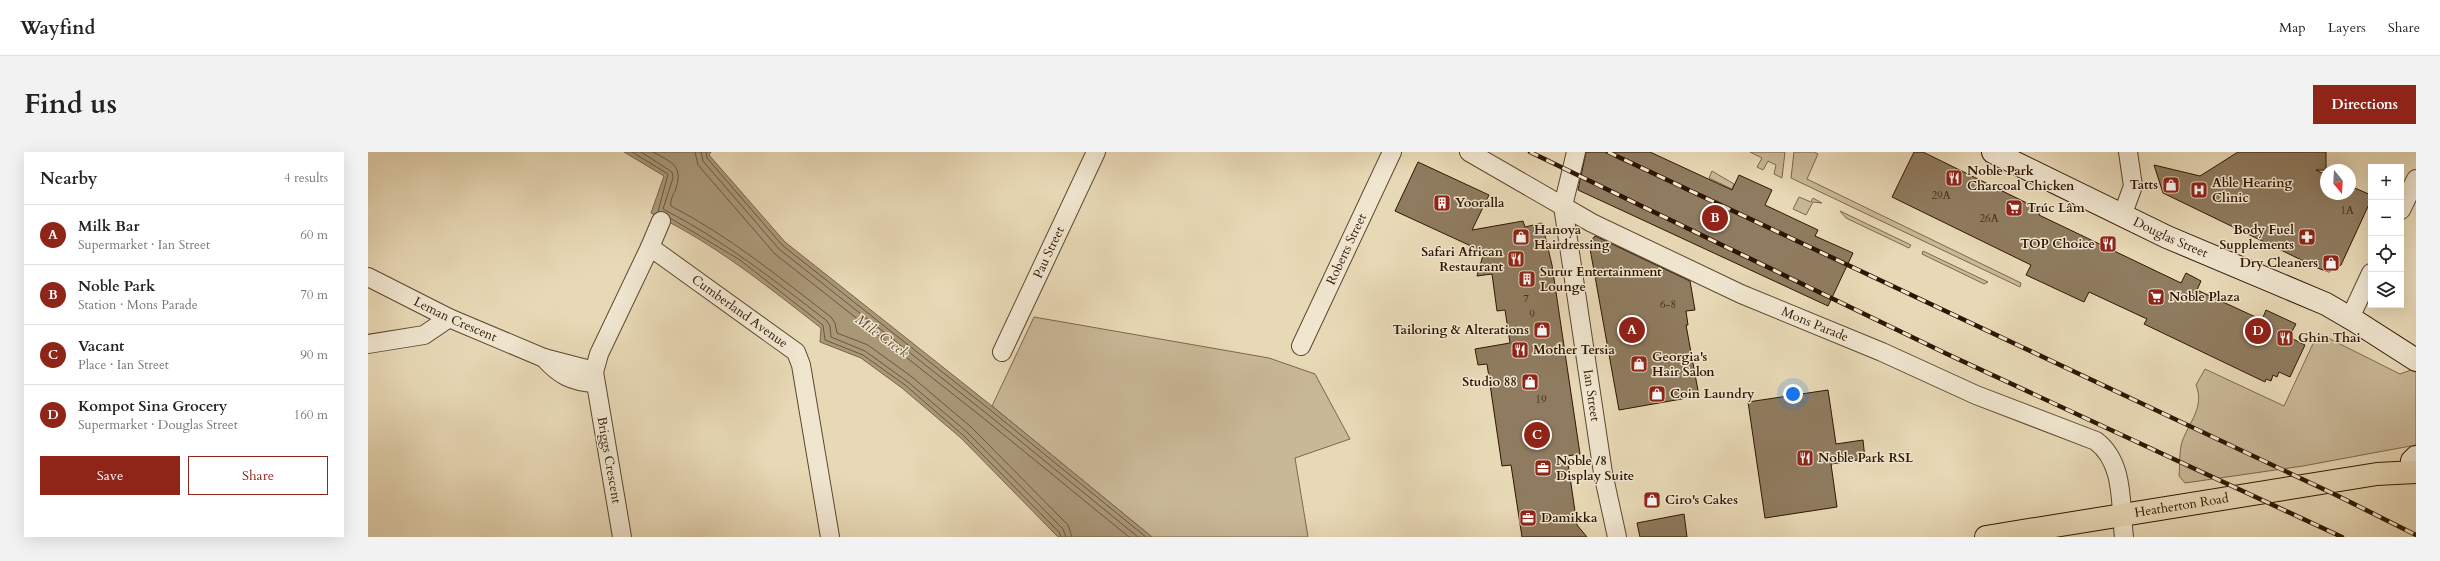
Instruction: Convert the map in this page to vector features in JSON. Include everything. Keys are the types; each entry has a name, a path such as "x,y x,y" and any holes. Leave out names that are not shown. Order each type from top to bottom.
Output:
{"main road":[{"name":"Douglas Street","path":"1993,152 2122,216 2326,304 2350,318"},
{"path":"2416,342 2352,319 2416,360"},
{"name":"Heatherton Road","path":"1986,537 2377,474 2415,462"}],"street":[{"name":"Pau Street","path":"1002,352 1096,152"},
{"name":"Roberts Street","path":"1301,346 1392,152"},
{"name":"Mons Parade","path":"1469,152 1592,223 1760,303 1876,350 2000,405 2091,438 2108,452 2115,464 2124,537"},
{"path":"1563,206 1576,152"},
{"path":"2122,216 2133,186 2128,152"},
{"path":"2404,204 2416,179"},
{"name":"Ian Street","path":"1563,206 1603,472 1617,537"},
{"path":"595,377 599,354 661,221"},
{"name":"Cumberland Avenue","path":"650,247 796,352 801,365 830,537"},
{"name":"Leman Crescent","path":"368,277 449,318 544,358 560,374 578,382 595,377"},
{"path":"2350,318 2368,279"},
{"path":"368,344 424,335 449,318"},
{"name":"Briggs Crescent","path":"595,377 622,537"}],"shaded area":[{"path":"1750,152 1785,152 1782,178 1774,174 1776,165 1768,161 1763,170 1757,167 1762,158"},
{"path":"1794,152 1814,152 1818,154 1807,179 2021,283 2020,287 1791,178"},
{"path":"1712,171 1734,184 1732,189 1709,178"},
{"path":"1799,197 1811,202 1813,198 1822,203 1813,202 1806,215 1793,209"},
{"path":"1840,211 1911,245 1909,248 1846,218"},
{"path":"1923,251 1988,282 1984,284 1922,254"},
{"path":"1034,317 1269,358 1315,374 1350,439 1295,458 1308,537 1152,537 992,406"},
{"path":"2318,333 2400,374 2411,370 2416,372 2416,445 2303,466 2185,483 2179,476 2181,446 2195,414 2199,400 2196,385 2205,369 2284,406"}],"water":[{"name":"Mile Creek","path":"624,152 711,152 709,155 785,242 992,406 1152,537 1058,537 961,438 902,388 861,358 820,342 821,328 781,297 718,251 651,213 664,176"}],"building":[{"path":"1586,152 1650,152 1732,190 1739,175 1772,190 1765,205 1818,230 1815,236 1853,253 1828,306 1578,190"},
{"name":"Noble Plaza","path":"1914,152 1923,152 2041,210 2039,215 2181,283 2186,273 2201,281 2197,290 2262,320 2266,310 2296,324 2289,337 2305,345 2290,377 2279,372 2277,377 2273,375 2271,381 2266,379 2265,382 2144,324 2147,319 2089,292 2084,302 2026,275 2031,265 1892,197"},
{"path":"2238,152 2326,152 2326,164 2320,164 2320,170 2316,170 2320,172 2320,200 2356,200 2356,189 2368,194 2368,206 2341,265 2329,272 2163,193 2154,165 2200,176"},
{"path":"1418,162 1489,195 1472,230 1523,221 1525,227 1542,223 1552,265 1580,454 1567,456 1577,525 1587,537 1522,537 1511,465 1502,466 1487,364 1478,365 1475,349 1510,343 1505,310 1497,311 1492,274 1477,276 1484,252 1395,211"},
{"path":"1595,236 1690,281 1695,310 1686,311 1688,325 1686,325 1699,396 1619,410 1589,243"},
{"path":"1828,390 1836,444 1863,440 1865,459 1831,464 1837,507 1765,518 1748,402"},
{"path":"1684,514 1687,537 1640,537 1637,523"}],"railway":[{"path":"1530,152 1947,354 2342,537"},
{"path":"1608,152 2336,495 2416,535"}],"place":[{"name":"Noble Park Charcoal Chicken","path":"1954,178"},
{"name":"Tatts","path":"2171,185"},
{"name":"Able Hearing Clinic","path":"2199,190"},
{"name":"Yooralla","path":"1442,203"},
{"name":"Trúc Lâm","path":"2014,208"},
{"name":"Noble Park","path":"1715,218"},
{"name":"Hanoya Hairdressing","path":"1521,237"},
{"name":"Body Fuel Supplements","path":"2307,237"},
{"name":"TOP Choice","path":"2108,244"},
{"name":"Safari African Restaurant","path":"1516,259"},
{"name":"Dry Cleaners","path":"2331,263"},
{"name":"Surur Entertainment Lounge","path":"1527,279"},
{"name":"Noble Plaza","path":"2156,297"},
{"name":"Tailoring & Alterations","path":"1542,330"},
{"name":"Milk Bar","path":"1632,330"},
{"name":"Kompot Sina Grocery","path":"2258,331"},
{"name":"Ghin Thai","path":"2285,338"},
{"name":"Mother Tersia","path":"1520,350"},
{"name":"Georgia's Hair Salon","path":"1639,364"},
{"name":"Studio 88","path":"1530,382"},
{"name":"Coin Laundry","path":"1657,394"},
{"name":"Vacant","path":"1537,435"},
{"name":"Noble Park RSL","path":"1805,458"},
{"name":"Noble /8 Display Suite","path":"1543,468"},
{"name":"Ciro's Cakes","path":"1652,500"},
{"name":"Damikka","path":"1528,518"}]}
